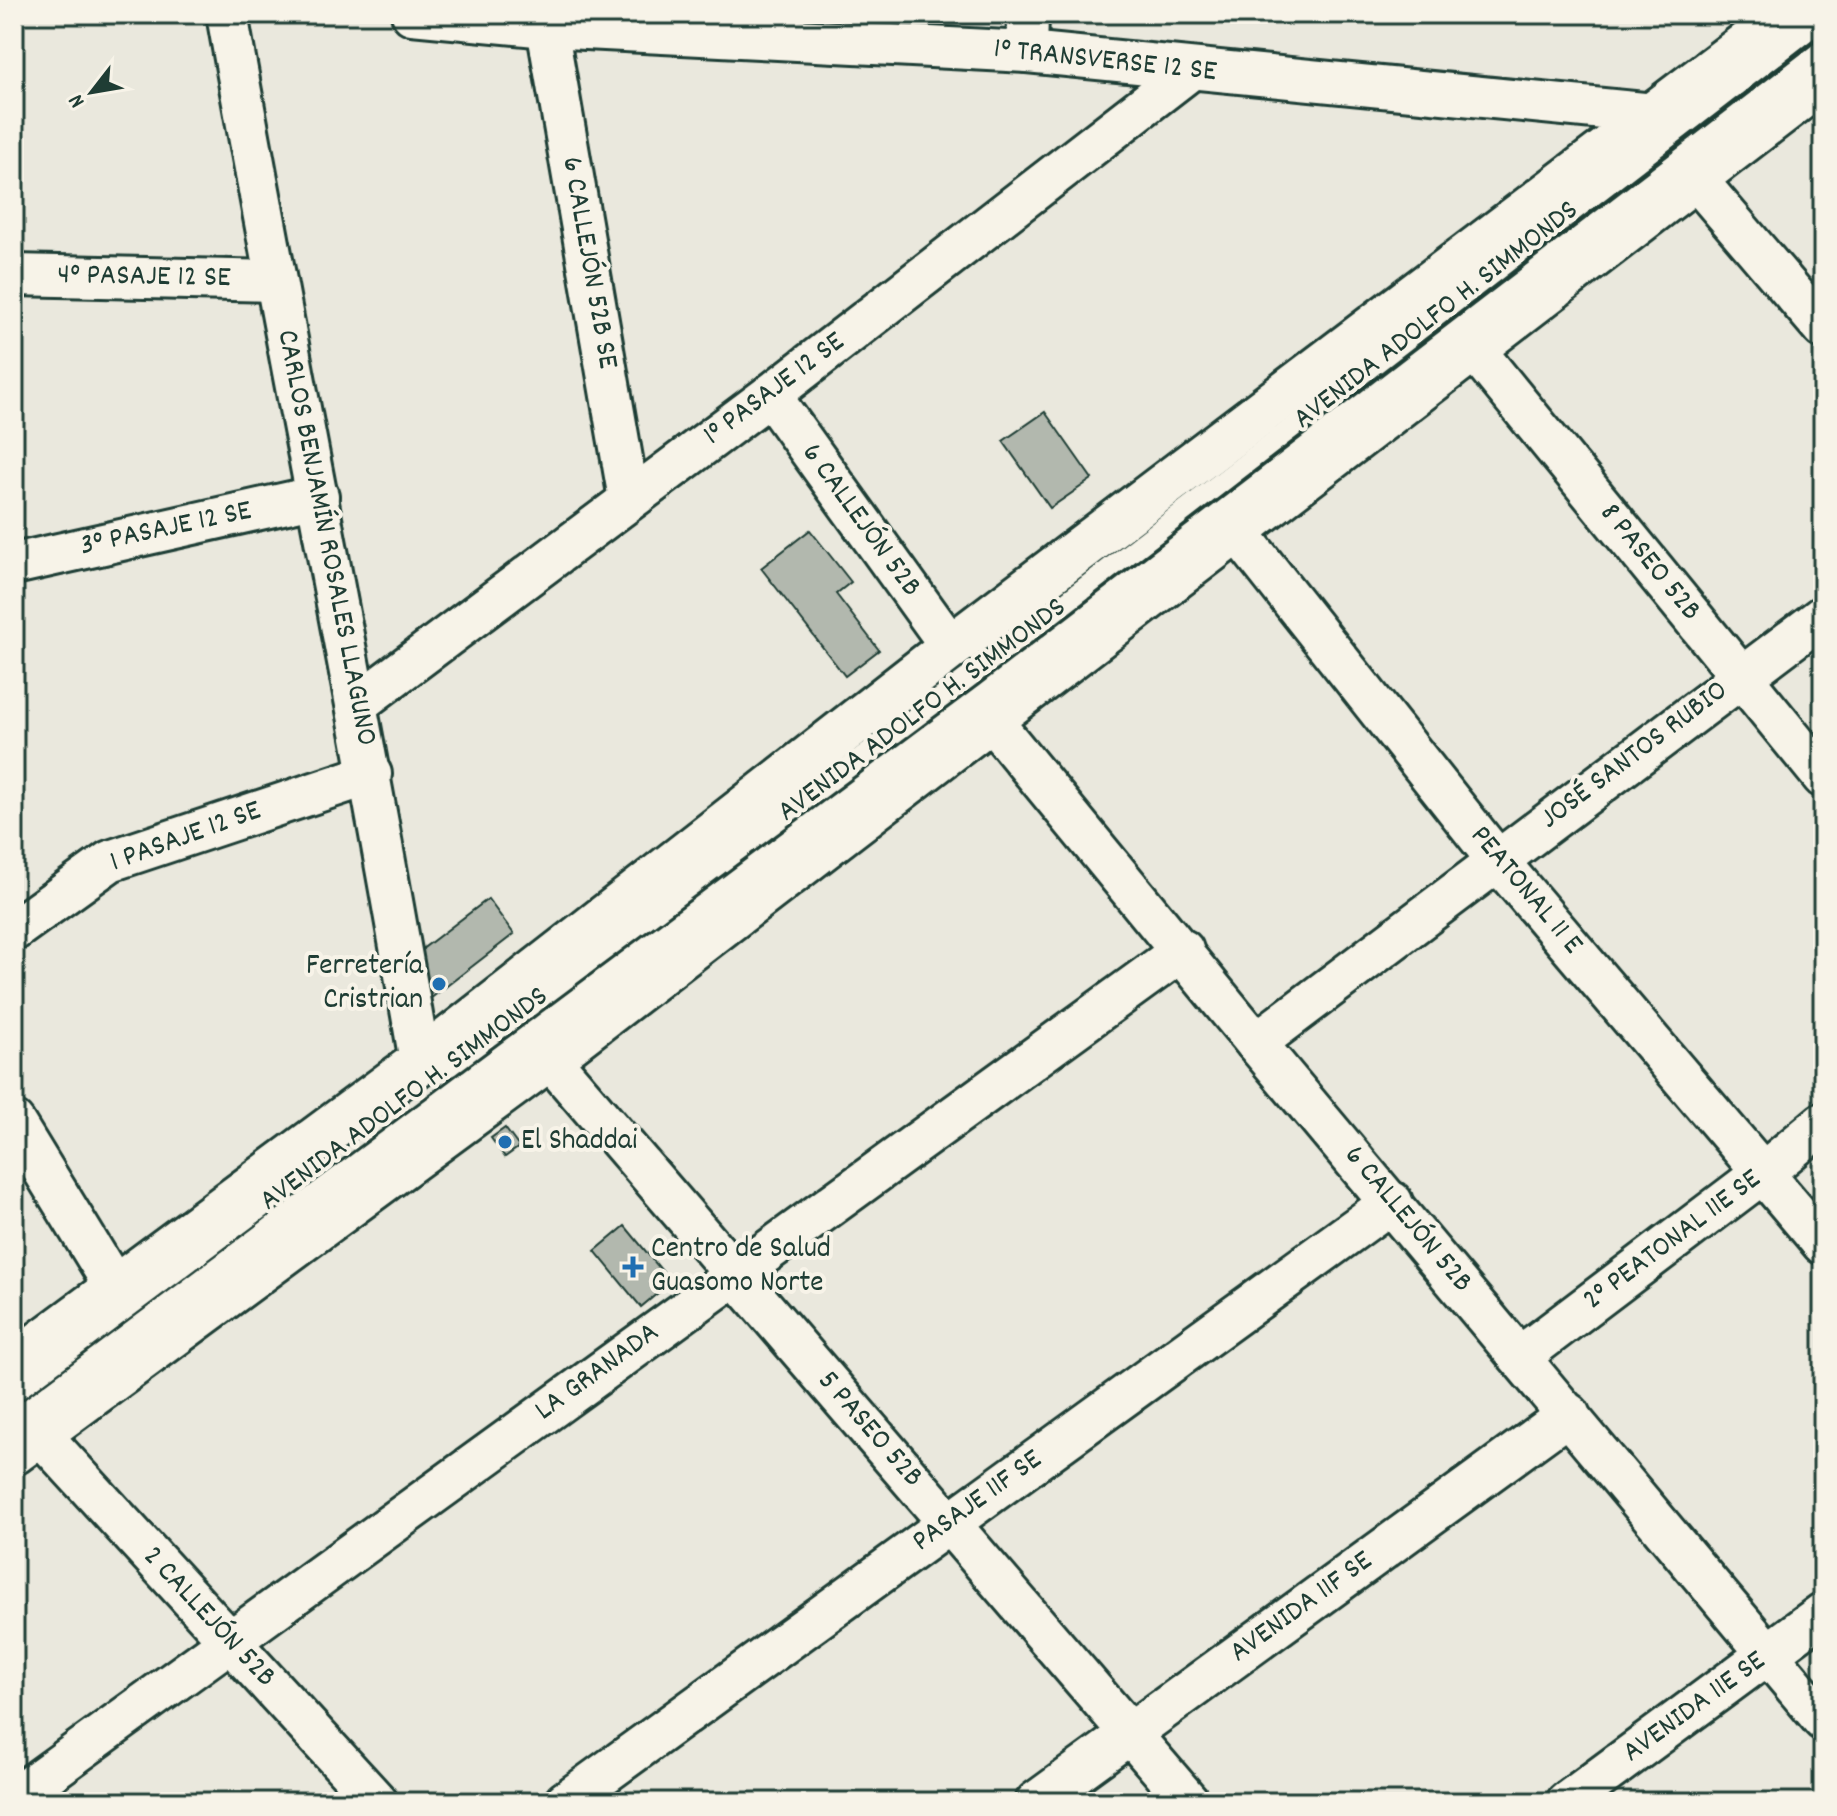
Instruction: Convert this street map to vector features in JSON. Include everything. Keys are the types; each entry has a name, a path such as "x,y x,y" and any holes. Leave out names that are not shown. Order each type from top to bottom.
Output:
{"main road":[{"name":"AVENIDA ADOLFO H. SIMMONDS","path":"14,1363 428,1069 951,647 1786,14"},
{"name":"AVENIDA ADOLFO H. SIMMONDS","path":"22,1435 549,1058 1823,80"}],"street":[{"name":"CARLOS BENJAMÍN ROSALES LLAGUNO","path":"227,14 275,281 428,1069"},
{"name":"1° TRANSVERSE 12 SE","path":"412,14 547,27 1028,33 1190,70 1654,114"},
{"name":"6 CALLEJÓN 52B SE","path":"547,27 629,499"},
{"name":"1° PASAJE 12 SE","path":"357,704 770,395 1190,70"},
{"path":"1695,178 1823,328"},
{"name":"4° PASAJE 12 SE","path":"14,275 275,281"},
{"name":"8 PASEO 52B","path":"1474,349 1823,777"},
{"name":"6 CALLEJÓN 52B","path":"770,395 951,647"},
{"name":"3° PASAJE 12 SE","path":"14,564 318,496"},
{"name":"PEATONAL 11 E","path":"1237,531 1497,860 1823,1244"},
{"name":"JOSÉ SANTOS RUBIO","path":"1256,1043 1823,616"},
{"name":"6 CALLEJÓN 52B","path":"991,720 1183,950 1256,1043 1823,1720"},
{"name":"1 PASAJE 12 SE","path":"14,930 110,861 371,774"},
{"name":"LA GRANADA","path":"14,1798 1183,950"},
{"name":"5 PASEO 52B","path":"549,1058 1189,1802"},
{"path":"14,1122 116,1289"},
{"name":"2° PEATONAL 11E SE","path":"1521,1356 1764,1172 1823,1123"},
{"name":"PASAJE 11F SE","path":"565,1802 1392,1202"},
{"name":"AVENIDA 11F SE","path":"1036,1802 1569,1414"},
{"name":"2 CALLEJÓN 52B","path":"22,1435 229,1641 377,1802"},
{"name":"AVENIDA 11E SE","path":"1567,1802 1823,1613"}],"lane":[{"name":"AVENIDA ADOLFO H. SIMMONDS","path":"428,1069 982,667 1823,18"},
{"name":"AVENIDA ADOLFO H. SIMMONDS","path":"22,1435 1823,50"},
{"name":"AVENIDA ADOLFO H. SIMMONDS","path":"14,1392 322,1161"}],"building":[{"path":"1045,412 1092,479 1050,508 1003,441"},
{"path":"810,530 851,582 836,594 879,650 845,676 761,568"},
{"path":"488,899 514,934 430,999 421,950"},
{"name":"El Shaddai","path":"505,1128 519,1147 505,1157 491,1138"},
{"name":"Centro de Salud Guasomo Norte","path":"625,1226 671,1282 641,1307 595,1251"}],"place":[{"name":"Ferretería Cristrian","path":"439,984"},
{"name":"El Shaddai","path":"505,1142"},
{"name":"Centro de Salud Guasomo Norte","path":"633,1267"}]}
